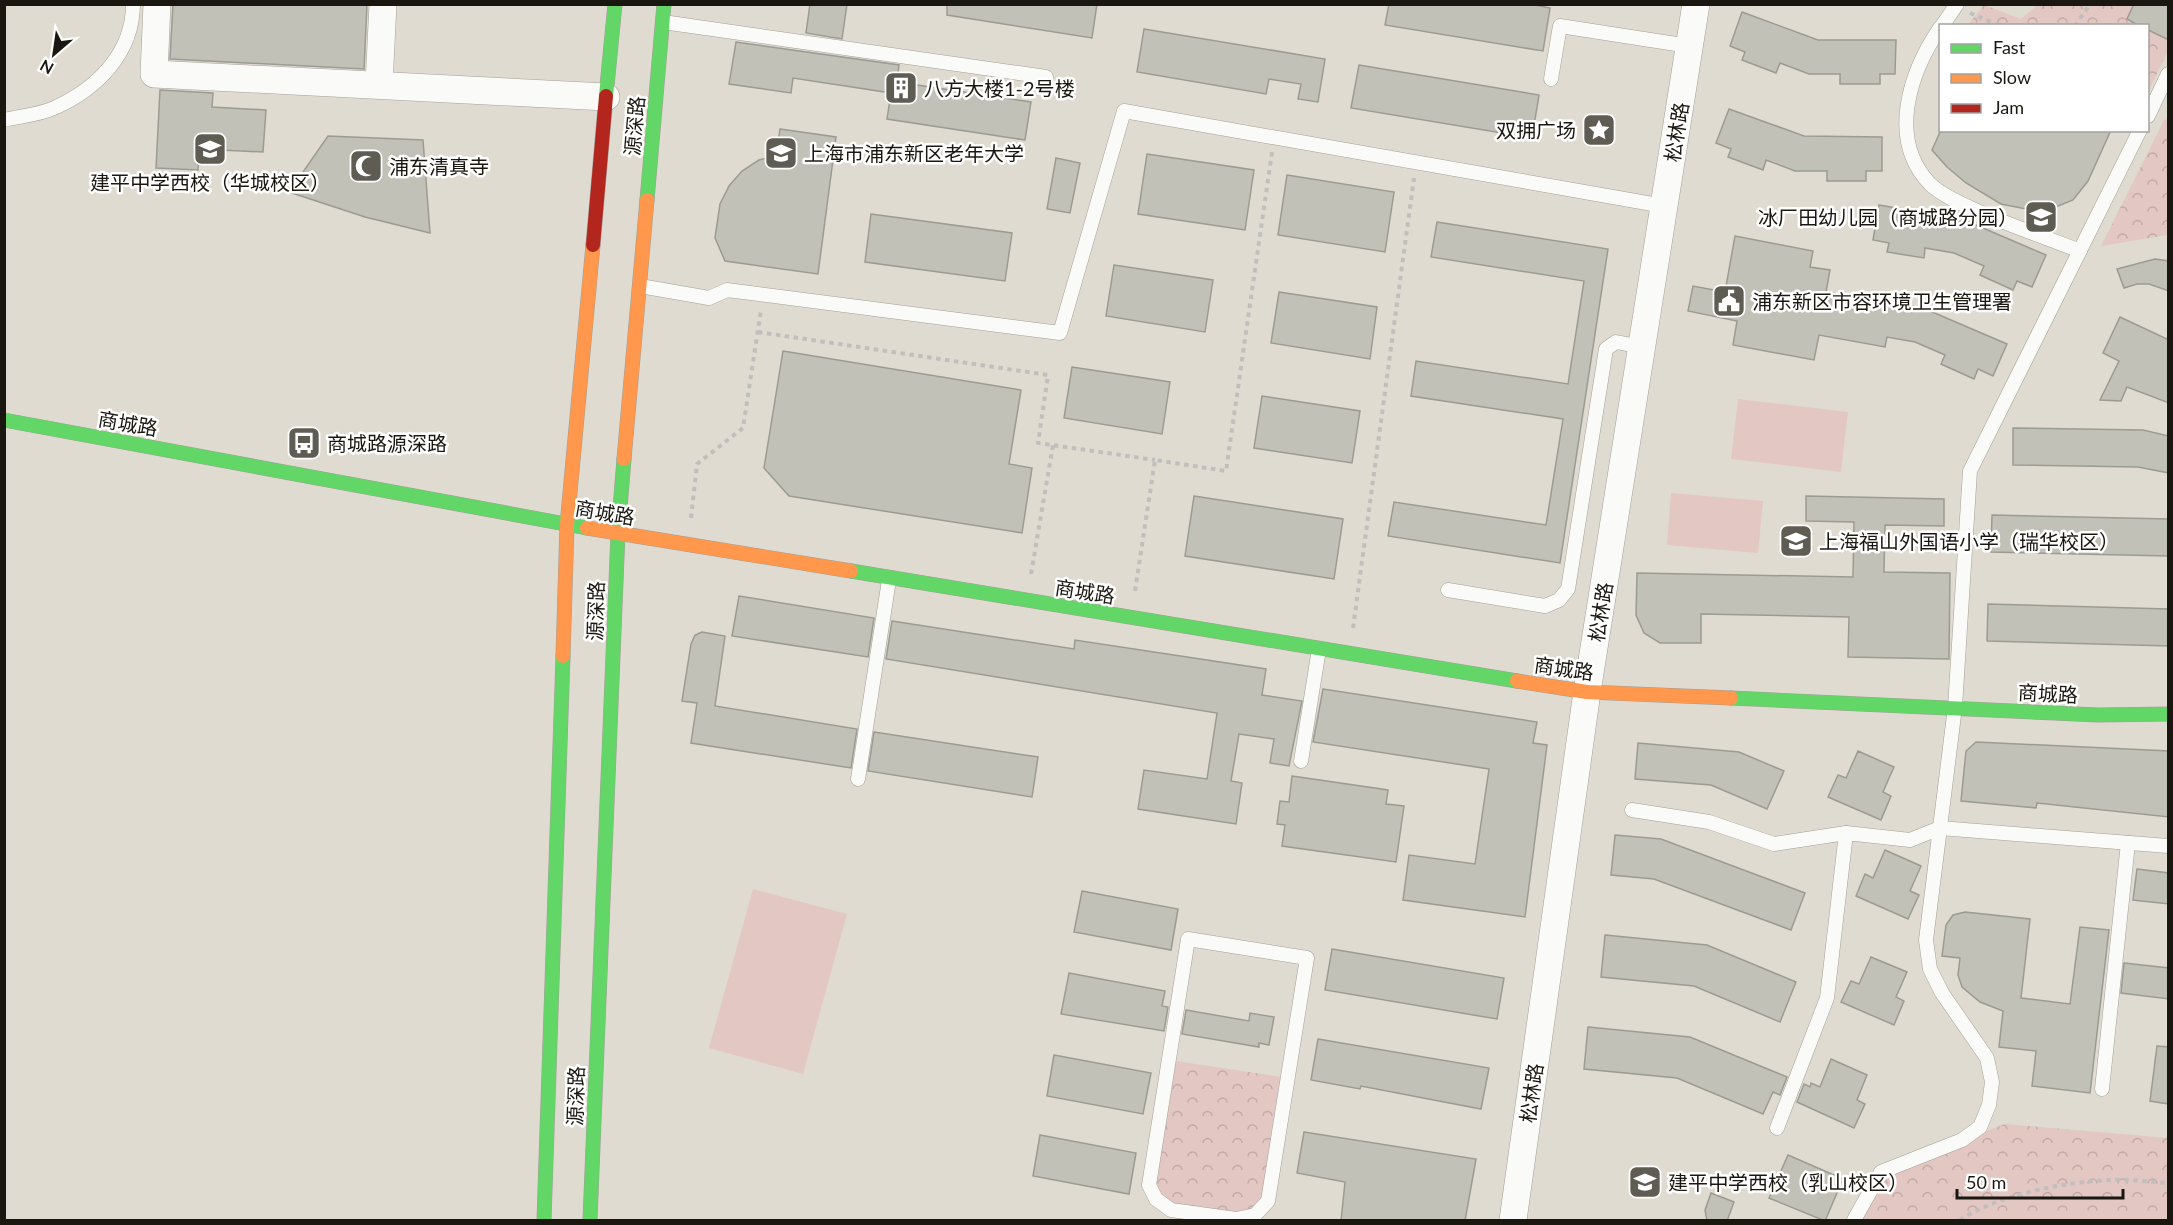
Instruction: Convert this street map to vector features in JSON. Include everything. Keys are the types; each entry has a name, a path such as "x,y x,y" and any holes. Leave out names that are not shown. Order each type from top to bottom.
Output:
{"main road":[{"name":"源深路","path":"544,1221 567,525 615,4"},
{"name":"源深路","path":"590,1221 618,533 664,4"},
{"name":"商城路","path":"4,420 567,525 889,580 1587,692 2098,715 2169,714"}],"street":[{"path":"157,4 154,74 606,97"},
{"path":"379,84 383,4"},
{"name":"松林路","path":"1513,1221 1587,692 1696,4"}],"lane":[{"path":"4,120 53,109 95,84 122,53 133,16 133,4"},
{"path":"1944,24 1956,6"},
{"path":"663,22 1046,77"},
{"path":"1551,78 1560,26 1689,46"},
{"path":"1939,31 1924,52 1911,85 1905,123 1912,157 1930,184 1951,199 2080,251"},
{"path":"2149,114 2169,74"},
{"path":"640,286 709,297 727,290 764,294 1060,333 1124,111 1664,206"},
{"path":"1854,1221 1881,1172 1962,1140 1980,1127 1989,1105 1992,1082 1987,1058 1942,993 1930,969 1926,940 1955,707 1970,471 2139,132"},
{"path":"1448,591 1545,606 1559,600 1568,589 1606,349 1616,342 1642,347"},
{"path":"858,779 889,580"},
{"path":"1300,761 1319,649"},
{"path":"1632,810 1709,822 1774,844 1846,833 1910,840 1940,828 2169,846"},
{"path":"1777,1128 1827,998 1846,833"},
{"path":"2102,1089 2128,843"},
{"path":"1188,939 1307,957 1268,1201 1255,1215 1236,1220 1171,1210 1156,1199 1149,1185 1188,939"}],"path":[{"path":"2076,24 2090,4"},
{"path":"1956,6 1996,24"},
{"path":"758,332 1048,375 1038,443 1227,471 1274,138"},
{"path":"1349,654 1416,162"},
{"path":"687,545 697,464 743,428 764,294"},
{"path":"1026,602 1053,445"},
{"path":"1131,619 1155,460"},
{"path":"1960,1221 2003,1200 2058,1187 2113,1180 2169,1183"}],"green space":[{"path":"1984,5 2021,19 2037,5 2168,5 2168,51 2149,90 2149,24 1969,24"},
{"path":"2168,119 2168,235 2101,246 2164,120"},
{"path":"1738,399 1848,412 1841,472 1731,459"},
{"path":"1671,493 1763,501 1758,553 1667,545"},
{"path":"753,889 847,914 803,1074 709,1048"},
{"path":"1169,1060 1288,1078 1268,1201 1255,1215 1171,1210 1149,1185"},
{"path":"2005,1124 2168,1138 2168,1220 1854,1220 1881,1172"}],"building":[{"path":"173,4 367,4 364,69 170,59"},
{"path":"810,4 847,4 842,39 806,33"},
{"path":"947,4 1097,4 1092,38 947,15"},
{"path":"1389,4 1531,4 1550,8 1543,51 1385,25"},
{"path":"2134,4 2169,4 2169,40 2149,30 2149,24 2136,24 2127,19"},
{"path":"1742,12 1818,40 1896,40 1895,74 1880,74 1880,84 1840,84 1840,74 1809,74 1780,63 1776,73 1742,60 1745,52 1730,46"},
{"path":"1144,29 1325,59 1318,102 1298,99 1301,84 1269,79 1266,94 1137,72"},
{"name":"八方大楼1-2号楼","path":"736,42 899,65 897,82 1031,102 1025,140 887,119 891,93 793,78 791,93 729,84"},
{"path":"1359,65 1539,95 1532,138 1351,108"},
{"path":"160,90 213,93 212,107 266,110 263,152 199,149 198,170 156,168"},
{"path":"1729,109 1804,136 1882,137 1882,171 1866,171 1866,181 1827,181 1827,171 1795,171 1766,160 1763,170 1728,157 1731,149 1716,143"},
{"path":"780,129 836,137 818,274 725,261 715,238 720,204 729,186 742,171 759,160 776,156"},
{"path":"1940,132 2110,132 2088,181 2073,200 2051,209 2031,210 2001,204 1966,183 1932,150"},
{"name":"浦东清真寺","path":"328,136 423,140 430,233 365,217 289,192"},
{"path":"1147,154 1254,170 1245,230 1138,214"},
{"path":"1056,158 1080,163 1070,213 1047,209"},
{"path":"1287,175 1394,192 1385,252 1278,235"},
{"path":"1879,205 1962,219 2046,255 2032,287 2017,281 2013,290 1980,275 1984,266 1954,253 1925,248 1924,258 1887,252 1889,243 1873,240"},
{"path":"871,214 1012,233 1005,281 865,262"},
{"path":"1437,222 1608,249 1560,563 1388,536 1394,502 1546,525 1563,419 1411,396 1416,361 1568,384 1584,281 1431,257"},
{"path":"1735,236 1813,251 1810,267 1830,270 1826,292 1923,308 2007,344 1993,376 1978,369 1974,379 1941,364 1945,355 1915,342 1887,337 1885,347 1819,335 1814,360 1733,345 1737,321 1688,311 1693,286 1725,292"},
{"path":"2155,259 2169,261 2169,291 2149,284 2137,284 2124,288 2117,269"},
{"path":"1114,265 1213,280 1205,332 1106,316"},
{"path":"1279,292 1377,307 1370,359 1271,343"},
{"path":"2120,317 2169,340 2169,403 2127,387 2121,401 2100,400 2119,361 2103,353"},
{"path":"783,351 1021,390 1009,464 1032,468 1022,533 789,496 764,468"},
{"path":"1072,367 1170,382 1162,434 1064,418"},
{"path":"1262,396 1360,411 1352,463 1254,448"},
{"path":"2013,428 2143,430 2169,436 2169,473 2138,467 2013,465"},
{"path":"1194,496 1343,519 1334,579 1185,556"},
{"path":"1806,496 1944,499 1944,526 1885,525 1884,572 1950,573 1949,659 1848,657 1849,617 1701,614 1701,643 1660,643 1644,633 1636,615 1637,573 1853,577 1854,522 1806,521"},
{"path":"1992,515 2169,519 2169,556 1991,552"},
{"path":"739,596 874,618 868,657 732,636"},
{"path":"1988,604 2169,609 2169,646 1987,641"},
{"path":"892,621 1074,649 1075,640 1266,669 1262,695 1302,701 1289,766 1270,763 1274,739 1239,734 1231,781 1242,783 1236,824 1138,809 1144,770 1207,779 1217,713 886,659"},
{"path":"702,632 725,636 715,706 857,729 851,768 691,743 697,703 682,701 691,644 695,635"},
{"path":"1323,689 1537,722 1533,743 1547,745 1525,917 1403,900 1409,855 1475,864 1489,769 1313,742"},
{"path":"874,732 1038,757 1032,797 868,771"},
{"path":"1976,742 2169,751 2169,817 2037,803 2036,808 1961,801 1966,751"},
{"path":"1638,743 1739,752 1784,771 1767,809 1711,785 1635,779"},
{"path":"1858,751 1894,767 1883,792 1891,796 1881,820 1828,797 1838,775 1846,778"},
{"path":"1292,776 1388,790 1386,804 1404,806 1396,862 1282,846 1285,825 1277,824 1280,801 1289,802"},
{"path":"1615,835 1661,839 1805,893 1791,930 1654,879 1611,875"},
{"path":"1885,850 1921,866 1910,891 1919,895 1908,919 1856,896 1865,874 1873,878"},
{"path":"2137,869 2169,873 2169,904 2133,900"},
{"path":"1082,891 1178,909 1171,950 1074,932"},
{"path":"1965,912 2030,919 2021,998 2070,1004 2080,927 2109,930 2090,1093 2032,1086 2036,1051 1999,1047 2003,1011 1980,1002 1962,987 1958,975 1960,958 1942,956 1946,925 1953,915"},
{"path":"1605,935 1707,945 1796,982 1780,1022 1694,986 1601,977"},
{"path":"1332,949 1504,978 1497,1019 1325,990"},
{"path":"1871,957 1907,972 1896,997 1904,1001 1894,1025 1841,1002 1851,981 1859,984"},
{"path":"2124,963 2169,968 2169,999 2121,993"},
{"path":"1069,973 1165,991 1162,1006 1168,1007 1164,1031 1061,1014"},
{"path":"1186,1010 1249,1021 1250,1013 1274,1017 1269,1045 1259,1043 1259,1047 1182,1034"},
{"path":"1588,1027 1690,1037 1787,1077 1780,1095 1773,1092 1763,1114 1677,1078 1584,1069"},
{"path":"1318,1039 1489,1068 1481,1109 1361,1086 1360,1089 1311,1080"},
{"path":"2157,1046 2169,1047 2169,1104 2150,1101"},
{"path":"1054,1055 1151,1073 1143,1114 1047,1096"},
{"path":"1831,1059 1867,1075 1857,1100 1865,1104 1854,1128 1797,1102 1804,1084 1810,1087 1811,1083 1820,1087"},
{"path":"1304,1132 1476,1159 1465,1221 1341,1221 1345,1182 1297,1173"},
{"path":"1040,1135 1136,1153 1129,1194 1033,1176"},
{"path":"1788,1155 1843,1179 1825,1221 1769,1198"},
{"path":"1711,1193 1734,1202 1727,1221 1707,1221 1705,1210"}],"traffic: fast":[{"path":"606,96 615,4"},
{"path":"647,200 664,4"},
{"path":"4,420 587,528"},
{"path":"590,1220 618,533 624,459"},
{"path":"851,571 1517,681"},
{"path":"544,1220 563,656"},
{"path":"1731,698 2098,715 2168,714"}],"traffic: slow":[{"path":"624,459 647,200"},
{"path":"563,656 567,525 593,245"},
{"path":"587,528 851,571"},
{"path":"1517,681 1587,692 1731,698"}],"traffic: jam":[{"path":"593,245 606,96"}],"place":[{"name":"八方大楼1-2号楼","path":"901,88"},
{"name":"双拥广场","path":"1599,130"},
{"name":"建平中学西校（华城校区）","path":"210,149"},
{"name":"上海市浦东新区老年大学","path":"781,153"},
{"name":"浦东清真寺","path":"366,166"},
{"name":"冰厂田幼儿园（商城路分园）","path":"2041,217"},
{"name":"浦东新区市容环境卫生管理署","path":"1729,301"},
{"name":"商城路源深路","path":"304,443"},
{"name":"上海福山外国语小学（瑞华校区）","path":"1796,541"},
{"name":"建平中学西校（乳山校区）","path":"1645,1182"}]}
